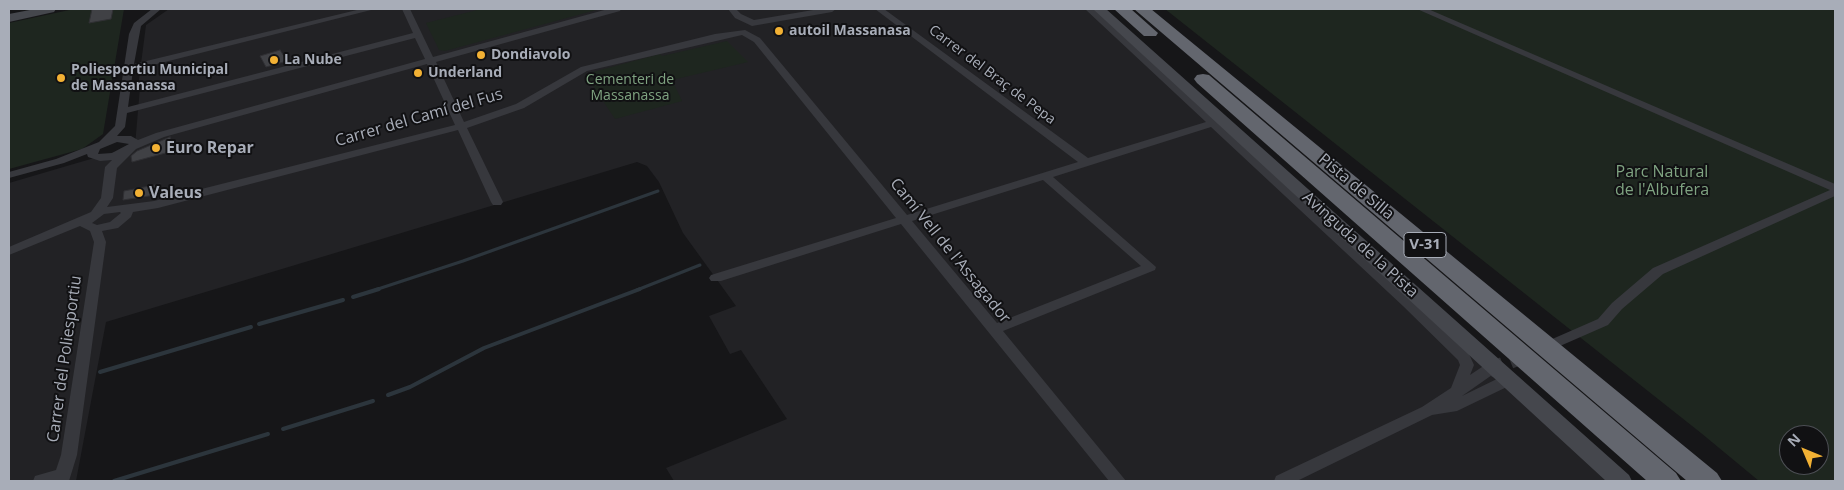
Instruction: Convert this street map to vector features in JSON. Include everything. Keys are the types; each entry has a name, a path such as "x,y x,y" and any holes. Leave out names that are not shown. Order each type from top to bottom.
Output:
{"highway":[{"name":"Pista de Silla","path":"1122,9 1666,481"},
{"name":"Pista de Silla","path":"1142,9 1707,481"}],"street":[{"path":"9,18 50,9"},
{"path":"98,151 120,127 136,29 146,17 157,9"},
{"path":"136,29 167,9"},
{"path":"129,68 371,9"},
{"path":"406,9 497,202"},
{"path":"9,175 129,144 617,9"},
{"path":"757,29 776,20 832,9"},
{"name":"Carrer del Braç de Pepa","path":"880,9 1087,163"},
{"name":"Avinguda de la Pista","path":"1089,9 1218,122 1341,234 1464,358 1467,365 1456,392"},
{"name":"Avinguda de la Pista","path":"1099,9 1218,122"},
{"path":"1422,9 1835,188"},
{"name":"Camí Vell de l'Assagador","path":"735,12 741,30 757,29"},
{"name":"Camí Vell de l'Assagador","path":"735,12 757,29 903,219 1118,481"},
{"name":"Carrer del Camí del Fus","path":"94,226 117,212 154,205 462,126 520,106 584,69 741,30 757,29"},
{"path":"123,111 418,34"},
{"path":"716,278 1218,122"},
{"path":"120,127 129,144"},
{"path":"98,151 129,144"},
{"path":"111,167 129,144"},
{"path":"98,151 111,167 117,212"},
{"path":"994,330 1150,267 1046,176"},
{"path":"1555,343 1603,322 1617,306 1658,271 1835,192"},
{"name":"Carrer del Poliesportiu","path":"62,478 69,455 94,226 117,212"},
{"path":"9,251 62,230 94,226"},
{"name":"Avinguda de la Pista","path":"1362,254 1438,317 1621,481"},
{"path":"1408,303 1438,317"},
{"path":"1282,481 1427,411 1487,371"},
{"path":"1427,411 1452,407 1508,380"},
{"path":"41,481 62,478"}],"shaded area":[{"path":"169,9 1095,9 1416,303 1616,481 674,481 666,468 787,419 741,350 730,354 709,316 736,306 683,233 659,182 647,166 637,162 106,322 76,481 9,481 9,183 135,146 140,87 138,87 146,25"}],"green space":[{"name":"Poliesportiu Municipal de Massanassa","path":"74,9 124,9 103,134 82,149 9,169 9,23"},
{"path":"481,9 600,9 445,51 439,50 426,23"},
{"name":"Parc Natural de l'Albufera","path":"1165,9 1835,9 1835,481 1759,481"},
{"name":"Cementeri de Massanassa","path":"727,41 748,62 672,80 682,101 615,119 585,74 660,54 662,56"}],"building":[{"path":"92,9 113,9 111,19 89,23"},
{"name":"La Nube","path":"280,50 287,61 266,67 260,56"},
{"name":"Euro Repar","path":"170,137 173,151 132,162 131,156 137,151"},
{"name":"Valeus","path":"160,184 161,191 154,193 155,195 123,200 124,191"}],"waterway":[{"path":"375,290 463,261 658,191"},
{"path":"637,290 700,265"},
{"path":"353,297 379,289"},
{"path":"388,395 410,387 484,348 640,289"},
{"path":"259,324 343,300"},
{"path":"100,372 251,327"},
{"path":"283,429 373,401"},
{"path":"114,481 268,434"}],"tunnel":[{"path":"1489,370 1526,355"}],"place":[{"name":"autoil Massanasa","path":"779,31"},
{"name":"Dondiavolo","path":"481,55"},
{"name":"La Nube","path":"274,60"},
{"name":"Underland","path":"418,73"},
{"name":"Poliesportiu Municipal de Massanassa","path":"61,78"},
{"name":"Euro Repar","path":"156,148"},
{"name":"Valeus","path":"139,193"}]}
